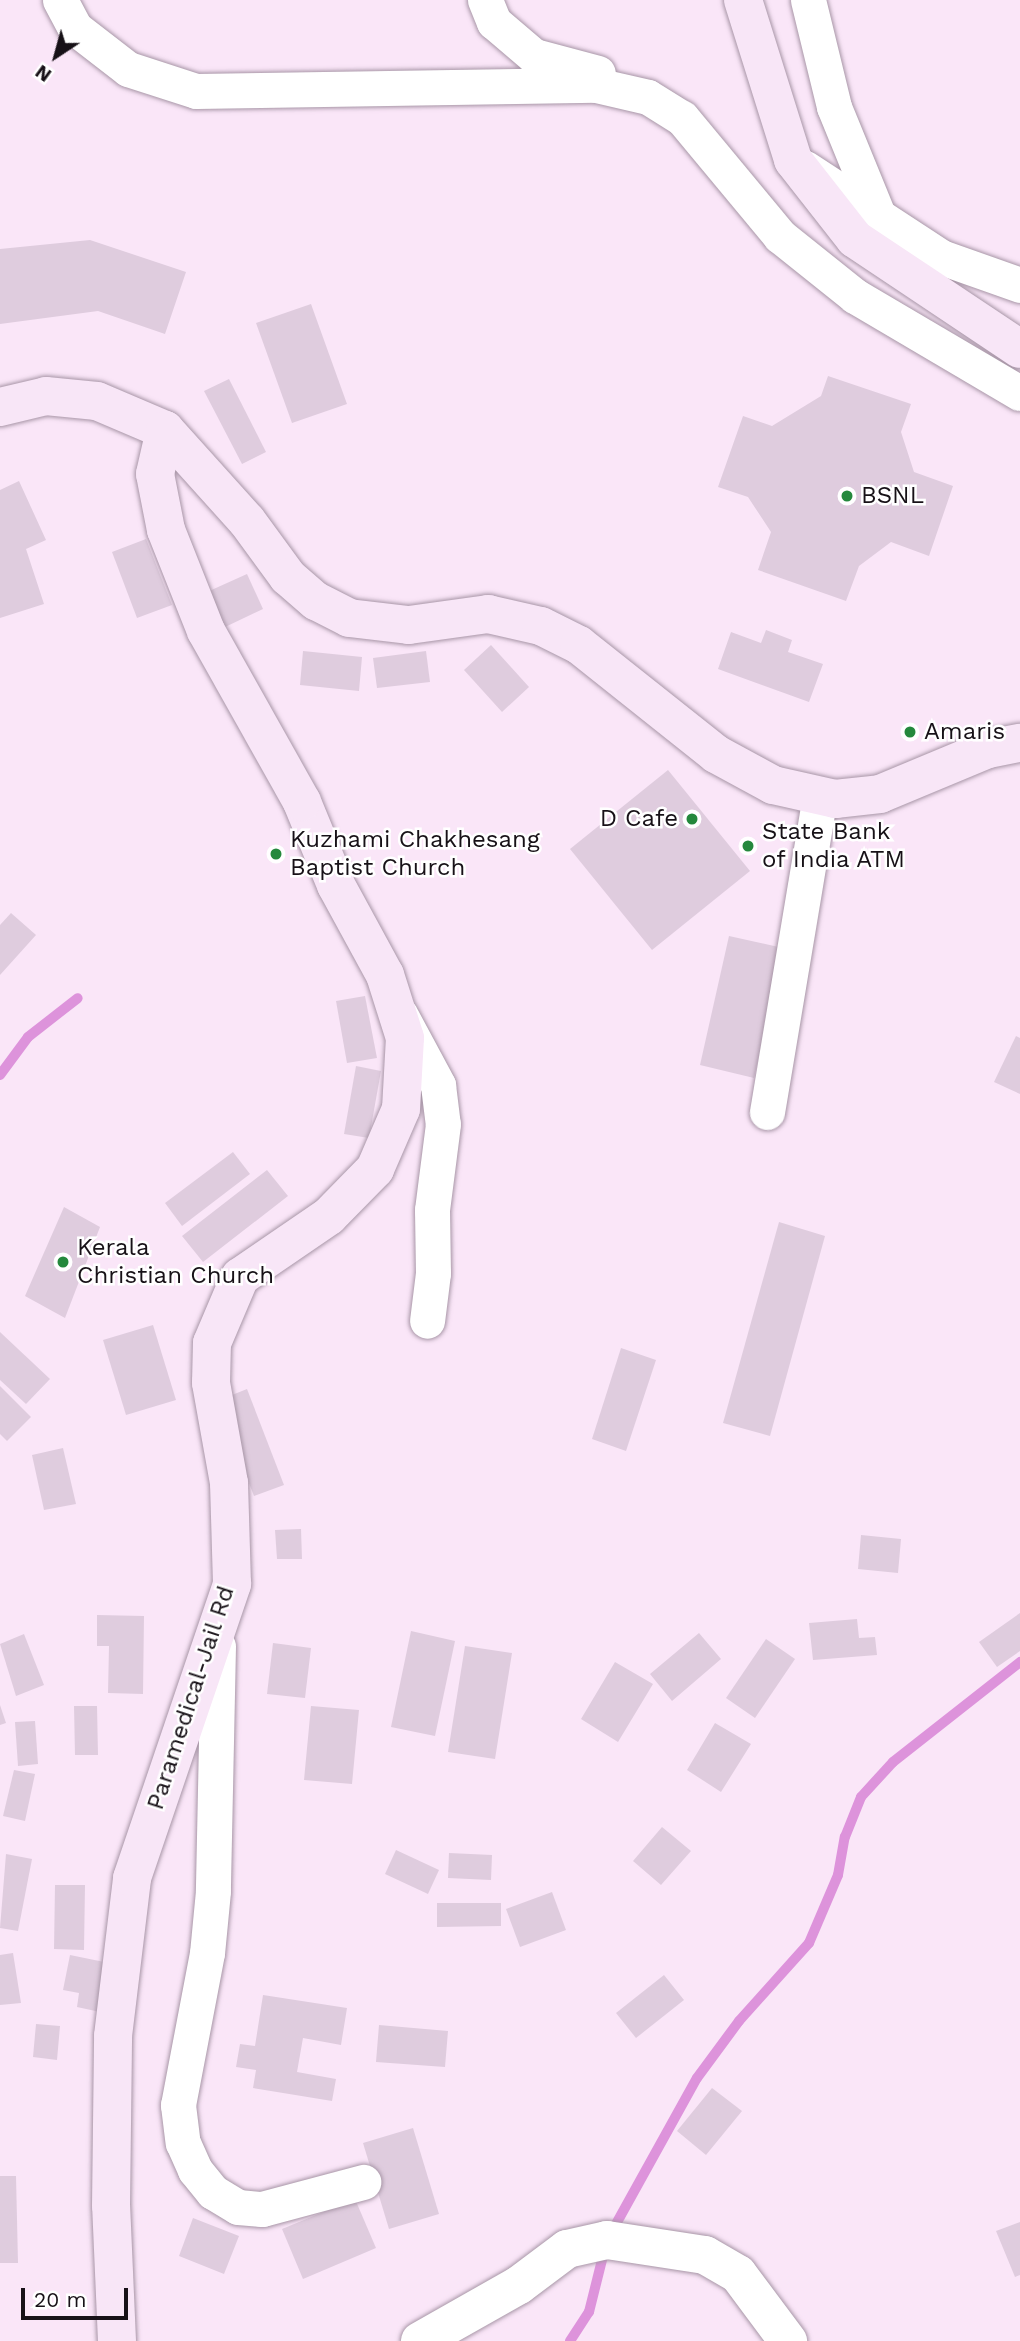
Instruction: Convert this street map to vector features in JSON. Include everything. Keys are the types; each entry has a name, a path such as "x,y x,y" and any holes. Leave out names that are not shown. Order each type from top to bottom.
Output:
{"main road":[{"path":"743,0 793,160 855,239 1020,349"},
{"path":"0,407 46,396 97,401 165,430 247,521 288,577 316,601 349,618 409,625 488,614 541,626 579,645 716,754 773,785 820,796 880,794 988,750 1020,743"},
{"name":"Paramedical-Jail Rd","path":"117,2341 111,2206 113,2036 132,1878 232,1584 230,1508 211,1383 212,1343 240,1277 329,1216 375,1169 401,1109 405,1038 384,975 336,885 302,802 206,631 166,530 156,474 165,430"}],"street":[{"path":"60,0 75,28 128,69 196,91 596,85 649,97"},
{"path":"485,0 494,22 534,57 586,68 649,97 682,118 780,236 855,296 1020,393"},
{"path":"808,0 834,107 879,217"},
{"path":"793,160 941,257 1020,285"},
{"path":"767,1112 820,796"},
{"path":"393,1002 438,1085 443,1115 427,1321"},
{"path":"219,1621 213,1891 207,1953 178,2105 183,2143 195,2171 213,2192 238,2207 262,2208 363,2182"},
{"path":"420,2341 519,2285 567,2249 607,2240 705,2255 738,2274 788,2341"}],"building":[{"path":"90,240 186,272 165,334 98,311 0,324 0,249"},
{"path":"311,304 347,404 292,423 256,323"},
{"path":"828,376 911,404 901,432 914,472 953,486 929,556 891,542 859,566 846,601 758,570 771,532 748,497 718,487 743,416 772,426 821,396"},
{"path":"229,379 266,452 242,464 204,391"},
{"path":"19,481 46,540 26,549 44,604 0,618 0,490"},
{"path":"146,539 172,605 137,618 112,552"},
{"path":"247,574 263,609 223,628 207,592"},
{"path":"766,630 792,640 788,652 823,664 809,702 718,669 731,632 761,643"},
{"path":"491,645 529,687 502,712 464,670"},
{"path":"303,651 362,657 359,691 300,685"},
{"path":"426,651 430,682 377,688 373,658"},
{"path":"668,770 750,871 652,950 570,849"},
{"path":"11,913 36,935 0,975 0,925"},
{"path":"729,936 783,948 754,1078 700,1065"},
{"path":"365,996 377,1058 347,1063 336,1001"},
{"path":"1016,1036 1020,1038 1020,1094 994,1082"},
{"path":"356,1066 381,1071 369,1138 344,1134"},
{"path":"233,1152 250,1174 182,1226 165,1203"},
{"path":"267,1170 288,1196 203,1262 182,1236"},
{"name":"Kerala Christian Church","path":"64,1207 100,1227 65,1318 25,1296"},
{"path":"779,1222 825,1236 770,1436 723,1423"},
{"path":"153,1325 176,1400 126,1415 103,1340"},
{"path":"0,1332 50,1379 26,1404 0,1380"},
{"path":"621,1348 656,1360 626,1451 592,1439"},
{"path":"0,1386 31,1417 7,1441 0,1434"},
{"path":"247,1389 284,1485 254,1496 217,1401"},
{"path":"63,1448 76,1504 44,1510 32,1455"},
{"path":"301,1529 302,1559 277,1559 275,1530"},
{"path":"861,1535 901,1539 898,1573 858,1569"},
{"path":"1020,1613 1020,1651 997,1667 979,1642"},
{"path":"97,1615 144,1616 143,1694 108,1693 109,1646 97,1646"},
{"path":"857,1619 859,1638 875,1637 877,1655 813,1660 809,1623"},
{"path":"411,1631 455,1641 435,1736 391,1727"},
{"path":"699,1633 721,1659 672,1701 650,1674"},
{"path":"24,1634 44,1685 16,1696 0,1644"},
{"path":"766,1639 795,1659 755,1718 726,1698"},
{"path":"273,1643 311,1648 305,1698 267,1694"},
{"path":"465,1646 512,1653 495,1759 448,1752"},
{"path":"615,1662 653,1684 618,1742 581,1719"},
{"path":"0,1705 6,1723 0,1725"},
{"path":"74,1706 97,1706 98,1755 75,1755"},
{"path":"311,1706 359,1710 352,1784 304,1780"},
{"path":"35,1721 38,1764 18,1766 15,1722"},
{"path":"715,1723 751,1744 721,1792 687,1770"},
{"path":"14,1770 35,1774 25,1821 3,1816"},
{"path":"662,1827 691,1851 661,1885 633,1861"},
{"path":"396,1850 439,1870 428,1894 385,1874"},
{"path":"449,1853 492,1855 491,1880 448,1878"},
{"path":"6,1854 32,1859 18,1931 0,1928"},
{"path":"55,1885 85,1885 84,1950 54,1949"},
{"path":"552,1892 566,1930 520,1947 506,1909"},
{"path":"437,1903 501,1903 501,1926 437,1927"},
{"path":"13,1953 21,2003 0,2005 0,1955"},
{"path":"70,1955 109,1963 100,2012 77,2007 79,1993 63,1990"},
{"path":"664,1975 684,2000 636,2038 616,2013"},
{"path":"263,1995 347,2008 341,2045 303,2038 297,2072 336,2079 332,2101 253,2088 256,2070 236,2067 240,2044 255,2046"},
{"path":"36,2024 60,2026 57,2060 33,2057"},
{"path":"379,2025 448,2031 445,2067 376,2062"},
{"path":"712,2088 742,2111 706,2155 677,2131"},
{"path":"413,2128 439,2214 389,2229 363,2143"},
{"path":"0,2176 16,2176 18,2263 0,2263"},
{"path":"355,2199 376,2248 303,2279 282,2229"},
{"path":"193,2218 239,2236 224,2274 179,2256"},
{"path":"1020,2222 1020,2275 1015,2277 996,2231"}],"waterway":[{"path":"0,1075 28,1037 78,998"},
{"path":"611,2233 697,2078 739,2021 809,1943 838,1875 845,1837 861,1797 893,1762 1020,1662"},
{"path":"570,2341 589,2312 605,2248"}],"place":[{"name":"BSNL","path":"847,496"},
{"name":"Amaris","path":"910,732"},
{"name":"D Cafe","path":"692,819"},
{"name":"State Bank of India ATM","path":"748,846"},
{"name":"Kuzhami Chakhesang Baptist Church","path":"276,854"},
{"name":"Kerala Christian Church","path":"63,1262"}]}
